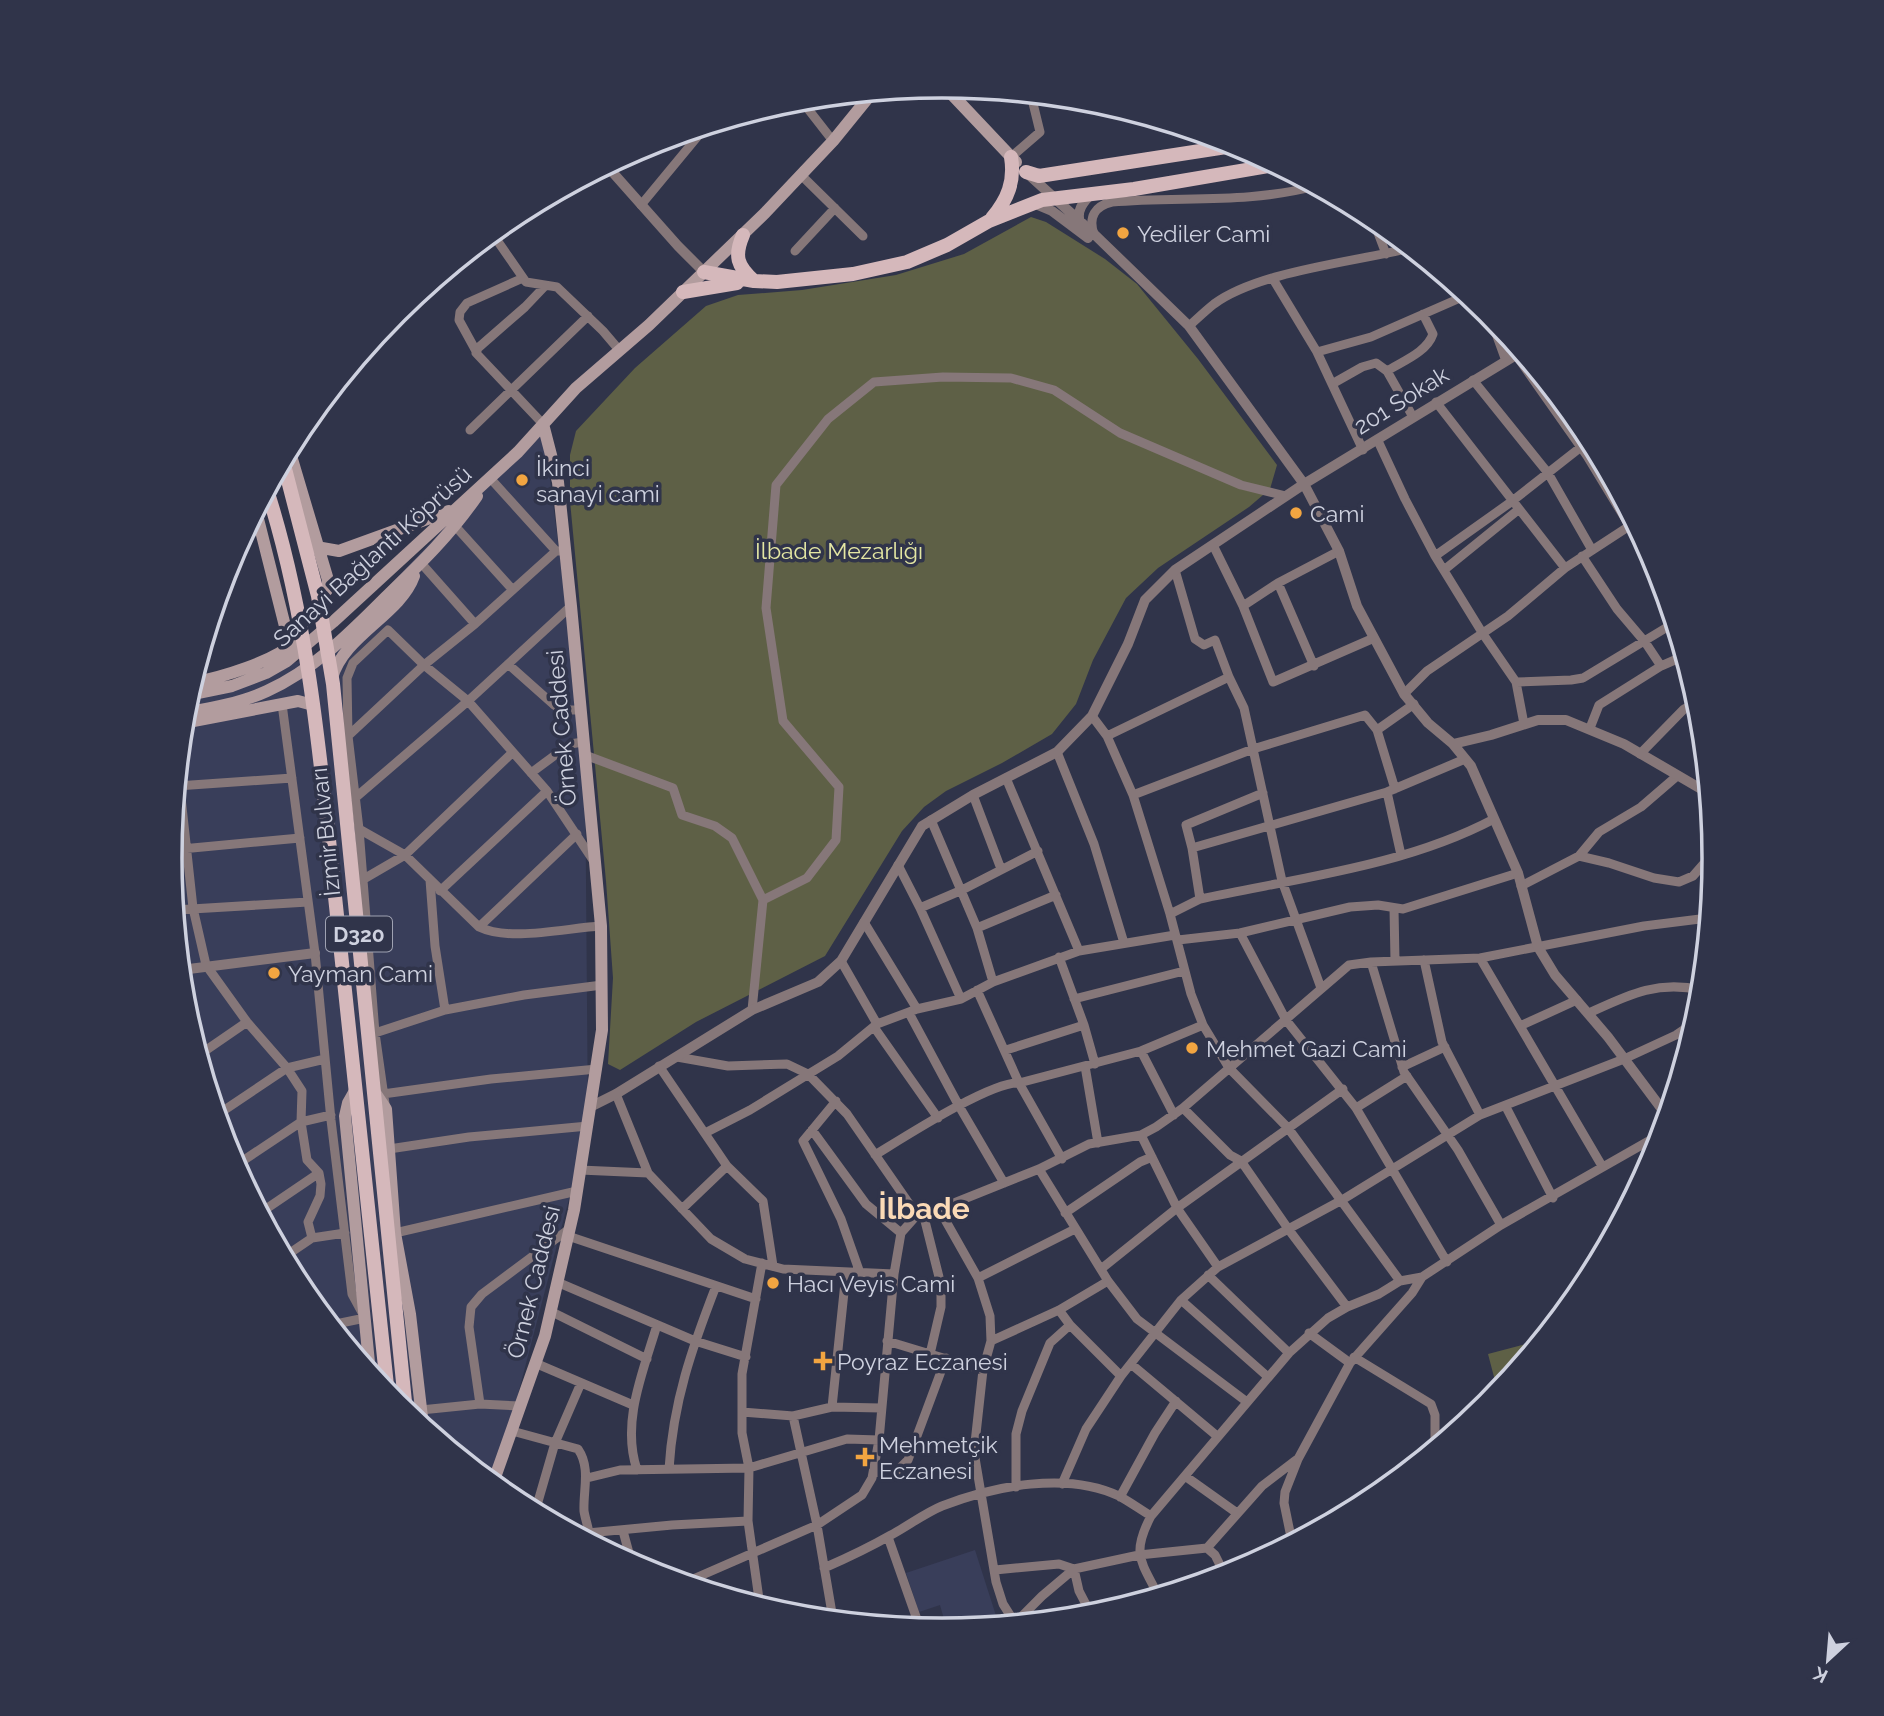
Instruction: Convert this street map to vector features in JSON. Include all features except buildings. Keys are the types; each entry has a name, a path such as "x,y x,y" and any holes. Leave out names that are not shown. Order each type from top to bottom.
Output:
{"main road":[{"path":"956,99 1026,172 1039,176 1214,149"},
{"path":"490,478 518,452 576,388 620,351 743,235 833,141 864,103"},
{"path":"989,221 1006,200 1012,184 1014,171 1011,157"},
{"path":"704,272 754,281 827,278 907,262 947,245 989,221 1052,198 1259,168"},
{"path":"743,235 736,258 738,265 754,281"},
{"path":"683,292 714,285 754,281"},
{"name":"Örnek Caddesi","path":"497,1473 535,1363 557,1282 577,1191 602,1030 601,926 571,606 560,551 558,482 543,424"},
{"path":"293,464 313,546 329,551 350,548 456,508"},
{"name":"İzmir Bulvarı","path":"287,473 313,546 318,598 332,678 379,1093 403,1393"},
{"name":"Sanayi Bağlantı Köprüsü","path":"201,692 232,686 266,673 287,661 490,478"},
{"name":"Sanayi Bağlantı Köprüsü","path":"197,711 236,703 266,692 292,678 325,653 419,566 456,527 490,478"},
{"name":"İzmir Bulvarı","path":"270,503 303,632 313,705 386,1375"},
{"path":"258,526 290,646"},
{"path":"332,678 342,656 405,592 419,566"},
{"path":"204,680 235,671 290,646 303,632"},
{"path":"195,721 303,701 313,705"},
{"path":"356,1089 348,1103 345,1116 368,1356"},
{"path":"379,1093 386,1109 395,1233 411,1314 421,1410"}],"street":[{"path":"1011,157 1040,132 1033,104"},
{"path":"809,111 833,141"},
{"path":"641,205 695,139"},
{"path":"1026,172 1141,277 1189,326 1304,484 1339,551 1357,606 1404,694 1428,723 1453,744 1471,765 1518,873 1538,947 1555,975 1589,1013 1660,1107"},
{"path":"613,173 704,272"},
{"path":"801,175 863,236"},
{"path":"1094,234 1091,226 1093,213 1102,204 1266,195 1302,189"},
{"path":"1080,222 1080,209 1091,194"},
{"path":"1033,203 1052,211 1089,239 1104,245"},
{"path":"795,251 835,208"},
{"path":"1380,237 1386,254"},
{"path":"498,242 526,282 557,287 620,351"},
{"path":"1189,326 1214,304 1241,289 1273,279 1399,251"},
{"path":"523,278 467,303 459,320 477,354 543,424"},
{"path":"1273,279 1317,352 1363,450"},
{"path":"477,354 545,286"},
{"path":"1317,352 1370,337 1456,300"},
{"path":"1387,370 1430,342 1433,334 1423,314"},
{"path":"470,430 588,316"},
{"name":"201 Sokak","path":"931,820 1057,752 1092,716 1128,644 1145,600 1175,570 1304,484 1513,357"},
{"path":"1332,384 1376,363 1387,370 1413,417"},
{"path":"1527,374 1580,445"},
{"path":"763,900 807,878 836,840 839,787 783,721 766,608 775,485 828,419 874,382 943,377 1011,378 1054,390 1120,433 1241,485 1286,496"},
{"path":"1473,380 1548,473 1592,550"},
{"path":"1436,402 1511,502 1565,568"},
{"path":"1378,441 1435,556 1516,682 1524,724"},
{"path":"1435,556 1511,502 1581,447"},
{"path":"348,736 424,665 560,551 490,478"},
{"path":"1444,570 1518,510"},
{"path":"456,527 512,589"},
{"path":"1404,694 1427,671 1483,634 1565,568 1626,528"},
{"path":"1213,545 1243,606 1273,682 1374,638"},
{"path":"1243,606 1278,583 1339,551"},
{"path":"1582,556 1617,609 1661,666"},
{"path":"419,566 475,624"},
{"path":"1175,570 1195,639 1203,645 1215,640 1244,708 1282,881 1321,988"},
{"path":"1278,583 1314,666"},
{"path":"355,798 468,701 571,606"},
{"path":"377,620 424,665 468,701 547,791 595,863"},
{"path":"1516,682 1583,678 1666,628"},
{"path":"388,630 353,663 347,678 348,736 359,829 379,1093 597,1069"},
{"path":"1590,729 1599,705 1675,659"},
{"path":"508,664 554,705 562,710 580,710"},
{"path":"1107,736 1229,677"},
{"path":"282,704 315,953 352,1294 365,1318 341,1323"},
{"path":"1377,730 1414,705"},
{"path":"1640,754 1686,708"},
{"path":"1133,795 1253,749 1366,715 1377,730 1391,790 1401,855"},
{"path":"1092,716 1107,736 1133,795 1177,938 1184,971 1203,1026 1230,1068 1288,1128 1400,1281"},
{"path":"1453,744 1538,720 1566,720 1624,744 1698,787"},
{"path":"531,773 570,744 673,788 682,815 715,826 732,838 763,900 752,1010"},
{"path":"362,880 405,855 513,752"},
{"path":"1057,752 1094,844 1124,943"},
{"path":"1192,848 1391,790 1465,759"},
{"path":"1521,886 1579,856 1599,832 1641,807 1677,776"},
{"path":"186,785 292,778"},
{"path":"1006,778 1079,951"},
{"path":"440,891 547,791"},
{"path":"1200,899 1186,825 1263,793"},
{"path":"973,795 1001,869"},
{"path":"184,817 193,908 206,965 302,1091 301,1122 307,1160 319,1173 320,1196 308,1222 312,1238"},
{"path":"1170,914 1200,899 1401,855 1462,836 1494,819"},
{"path":"592,1106 752,1010 818,982 841,961 922,826 931,820 977,928 993,982"},
{"path":"359,829 405,855 479,927 490,932 504,934 601,926"},
{"path":"479,927 577,834"},
{"path":"182,848 300,838"},
{"path":"920,908 1038,851"},
{"path":"1579,856 1654,878 1679,882 1693,876 1702,866"},
{"path":"898,865 961,999"},
{"path":"705,1133 750,1110 838,1056 876,1026 913,1011 961,999 993,982 1059,957 1124,943 1240,933 1350,907 1378,905 1403,909 1518,873"},
{"path":"430,880 444,1010"},
{"path":"977,928 1056,895"},
{"path":"184,909 308,902"},
{"path":"1394,908 1395,961"},
{"path":"697,1578 817,1525 862,1495 872,1478 879,1440 894,1273 901,1233 920,1214 1039,1169 1089,1144 1141,1135 1183,1108 1349,965 1480,958 1644,926 1699,919"},
{"path":"864,922 913,1011 959,1106 1004,1183"},
{"path":"1240,933 1286,1020 1356,1108 1447,1262"},
{"path":"191,968 315,953"},
{"path":"1059,957 1084,1025 1098,1143"},
{"path":"1480,958 1602,1166"},
{"path":"1424,960 1445,1047 1480,1115"},
{"path":"841,961 876,1026 938,1118"},
{"path":"1371,962 1402,1067 1458,1150 1501,1225"},
{"path":"1073,999 1184,971"},
{"path":"375,1033 444,1010 524,995 602,985"},
{"path":"1589,1013 1656,987 1690,988"},
{"path":"977,990 1019,1083 1062,1159"},
{"path":"1520,1026 1577,1000"},
{"path":"207,1050 247,1022"},
{"path":"1006,1050 1084,1025"},
{"path":"875,1155 959,1106 1009,1082 1019,1083 1141,1051 1203,1026"},
{"path":"1062,1484 1086,1429 1121,1376 1181,1300 1218,1267 1342,1200 1480,1115 1624,1059 1681,1031"},
{"path":"1402,1067 1445,1047"},
{"path":"1141,1051 1174,1115"},
{"path":"677,1057 728,1066 787,1064 808,1074 836,1101 920,1214 941,1285 941,1307 930,1354"},
{"path":"225,1110 287,1068 325,1059"},
{"path":"659,1066 727,1166 763,1201 773,1266"},
{"path":"1356,1108 1407,1076"},
{"path":"1101,1269 1177,1208 1343,1089"},
{"path":"616,1094 648,1173 711,1239 745,1259 783,1269 894,1273"},
{"path":"836,1101 803,1141 841,1219 860,1273"},
{"path":"1506,1107 1553,1198"},
{"path":"1183,1108 1230,1156 1241,1161 1347,1307"},
{"path":"245,1160 301,1122 331,1115"},
{"path":"389,1149 469,1137 588,1126"},
{"path":"812,1130 866,1204 901,1233"},
{"path":"1141,1135 1177,1208 1218,1267"},
{"path":"1154,1587 1139,1555 1142,1533 1151,1517 1217,1436 1309,1333 1347,1307 1379,1294 1400,1281 1422,1277 1501,1225 1553,1198 1602,1166 1647,1142"},
{"path":"1065,1213 1140,1162 1152,1157"},
{"path":"682,1209 727,1166"},
{"path":"1039,1169 1108,1281 1137,1319 1247,1402"},
{"path":"580,1170 648,1173"},
{"path":"268,1208 319,1173"},
{"path":"395,1233 577,1191"},
{"path":"939,1209 978,1278 990,1316 991,1340 983,1370 974,1452 995,1570 1003,1604 1009,1614"},
{"path":"978,1278 1075,1229"},
{"path":"481,1404 469,1327 471,1307 482,1294 568,1232 756,1299"},
{"path":"292,1251 312,1238 345,1233"},
{"path":"758,1595 748,1521 749,1468 742,1433 742,1374 762,1263"},
{"path":"832,1408 846,1273"},
{"path":"1208,1275 1289,1353"},
{"path":"1290,1533 1284,1503 1285,1492 1298,1458 1352,1360 1412,1293 1422,1277"},
{"path":"991,1340 1059,1310 1108,1281"},
{"path":"557,1282 695,1341 746,1357"},
{"path":"669,1469 676,1404 695,1341 716,1286"},
{"path":"1181,1300 1268,1377"},
{"path":"1059,1310 1070,1325 1121,1376"},
{"path":"550,1311 647,1359"},
{"path":"637,1470 631,1452 633,1405 657,1325"},
{"path":"1016,1487 1016,1434 1022,1410 1051,1343 1070,1325"},
{"path":"1309,1333 1431,1404 1435,1415 1435,1436"},
{"path":"887,1341 983,1370"},
{"path":"874,1471 892,1476 908,1461 934,1397 946,1358"},
{"path":"535,1363 633,1405"},
{"path":"1131,1364 1217,1436"},
{"path":"538,1501 555,1443 581,1383"},
{"path":"1120,1497 1154,1433 1176,1401"},
{"path":"421,1410 481,1404 520,1406"},
{"path":"742,1412 793,1416 832,1408 881,1408"},
{"path":"793,1416 817,1525 831,1609"},
{"path":"512,1431 579,1449 587,1478 584,1512 588,1530"},
{"path":"587,1478 620,1470 749,1468 847,1439 879,1440"},
{"path":"1025,1613 1074,1569 1139,1555 1207,1548 1262,1486 1298,1458"},
{"path":"1185,1476 1237,1513"},
{"path":"824,1568 888,1537 940,1507 981,1493 1016,1487 1062,1484 1095,1488 1120,1497 1151,1517"},
{"path":"593,1533 748,1521"},
{"path":"623,1531 628,1550"},
{"path":"888,1537 916,1617"},
{"path":"1207,1548 1215,1555 1220,1565"},
{"path":"995,1570 1059,1564 1074,1569"},
{"path":"1074,1569 1079,1591 1086,1604"}],"shaded area":[{"path":"543,424 585,755 588,1126 499,1467 493,1471 441,1429 405,1395 339,1321 310,1280 260,1194 240,1149 222,1102 197,1006 184,908 182,858 189,759 201,692 325,653"},
{"path":"975,1550 996,1616 944,1618 940,1605 919,1612 906,1573"}],"green space":[{"name":"İlbade Mezarlığı","path":"1031,217 1046,222 1105,259 1137,284 1198,359 1277,465 1270,489 1249,507 1158,568 1126,598 1093,660 1076,704 1052,734 946,791 924,807 902,831 825,956 696,1022 620,1070 608,1064 613,978 570,501 570,455 576,431 635,368 706,306 738,295 802,290 896,275 964,254"},
{"path":"1526,1344 1494,1379 1488,1354"}],"place":[{"name":"Yediler Cami","path":"1123,233"},
{"name":"İkinci sanayi cami","path":"522,480"},
{"name":"Cami","path":"1296,513"},
{"name":"Yayman Cami","path":"274,973"},
{"name":"Mehmet Gazi Cami","path":"1192,1048"},
{"name":"Hacı Veyis Cami","path":"773,1283"},
{"name":"Poyraz Eczanesi","path":"823,1361"},
{"name":"Mehmetçik Eczanesi","path":"865,1457"}],"district":[{"name":"İlbade","path":"924,1208"}]}
